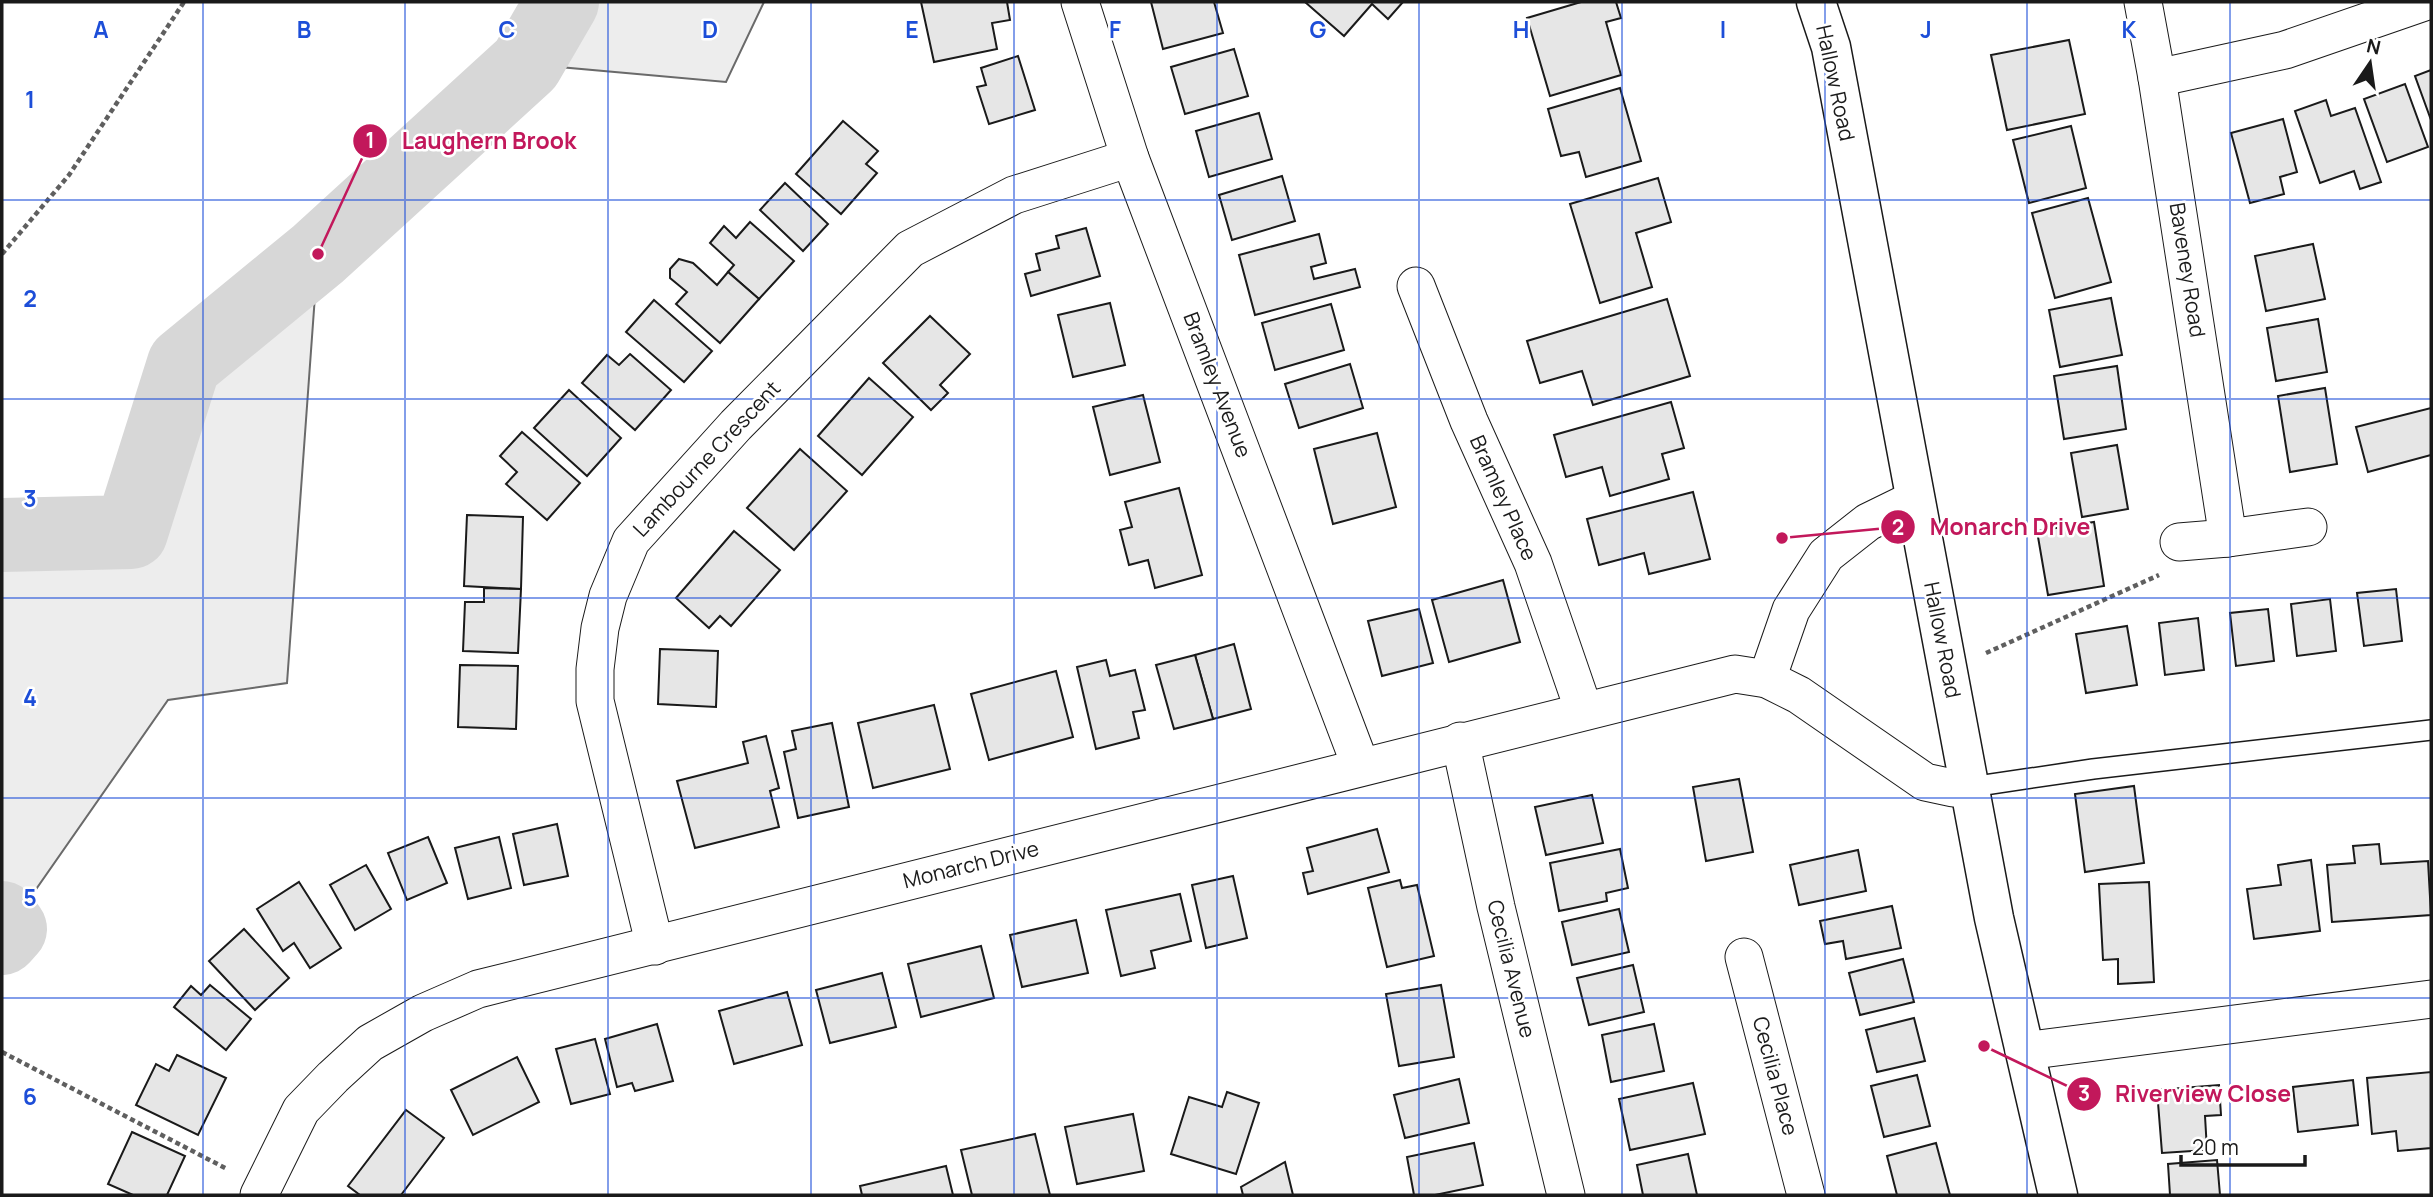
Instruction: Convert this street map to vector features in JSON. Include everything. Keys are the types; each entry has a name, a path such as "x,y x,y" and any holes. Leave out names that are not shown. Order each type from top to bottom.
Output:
{"main road":[{"name":"Hallow Road","path":"1816,2 1831,47 1994,918 2058,1195"}],"street":[{"name":"Bramley Avenue","path":"1080,2 1130,158 1361,767"},
{"name":"Baveney Road","path":"2143,2 2228,538"},
{"path":"2157,78 2285,50 2424,2"},
{"name":"Lambourne Crescent","path":"655,946 595,701 595,669 600,628 608,596 631,541 736,425 910,249 1014,195 1130,158"},
{"name":"Bramley Place","path":"1416,286 1469,421 1533,563 1584,712"},
{"path":"1767,679 1791,610 1826,555 1868,522 1915,499"},
{"path":"2179,542 2308,527"},
{"name":"Monarch Drive","path":"260,1191 301,1110 333,1077 370,1044 423,1013 478,989 1735,674 1767,679 1799,695 1925,782 1953,788 1970,787"},
{"name":"Cecilia Avenue","path":"1460,741 1496,906 1566,1195"},
{"name":"Cecilia Place","path":"1744,957 1806,1195"},
{"path":"2024,1051 2431,999"}],"lane":[{"path":"1970,787 2093,769 2431,730"}],"path":[{"path":"2,254 69,174 184,2"},
{"path":"1986,653 2165,572 2179,542"},
{"path":"2,1052 260,1191"}],"shaded area":[{"path":"525,2 764,2 726,82 526,64"},
{"path":"318,254 287,683 168,700 2,938 2,535 131,532 184,364"}],"building":[{"path":"921,2 1007,2 1010,20 992,23 997,49 934,62"},
{"path":"1151,2 1214,2 1223,33 1163,49"},
{"path":"1305,2 1403,2 1388,19 1372,4 1344,36"},
{"path":"1581,2 1616,2 1621,18 1606,22 1621,75 1550,96 1527,18"},
{"path":"2069,40 2085,114 2007,130 1991,55"},
{"path":"1234,49 1248,96 1185,114 1171,67"},
{"path":"1018,56 1035,110 989,124 977,87 986,85 981,68"},
{"path":"2431,70 2431,120 2415,76"},
{"path":"2405,84 2428,147 2387,162 2364,99"},
{"path":"1620,88 1641,161 1586,177 1579,152 1561,156 1548,109"},
{"path":"2326,100 2331,116 2355,108 2381,182 2360,189 2354,171 2320,183 2295,111"},
{"path":"1259,113 1272,159 1209,177 1196,131"},
{"path":"2283,119 2297,172 2280,177 2284,194 2250,203 2231,133"},
{"path":"843,121 878,151 866,164 877,173 841,214 796,174"},
{"path":"2071,126 2086,188 2029,203 2013,140"},
{"path":"1282,176 1295,221 1232,240 1219,195"},
{"path":"1658,178 1671,222 1636,233 1652,287 1600,303 1570,204"},
{"path":"785,183 828,224 803,251 760,210"},
{"path":"2088,198 2111,282 2055,298 2032,213"},
{"path":"750,222 794,261 759,299 728,272 734,265 710,243 724,226 736,238"},
{"path":"1086,228 1100,276 1031,296 1025,274 1040,270 1036,254 1059,248 1056,236"},
{"path":"1319,234 1326,263 1311,267 1314,279 1355,269 1360,287 1255,315 1239,255"},
{"path":"2313,244 2325,299 2266,311 2255,256"},
{"path":"679,259 693,263 717,285 728,272 759,299 720,343 676,304 687,292 670,278 670,269"},
{"path":"2111,298 2122,355 2060,367 2049,310"},
{"path":"1667,299 1690,376 1593,405 1582,371 1540,383 1527,341"},
{"path":"654,300 712,351 684,382 626,332"},
{"path":"1110,303 1125,365 1073,377 1058,315"},
{"path":"1331,304 1344,350 1275,370 1262,323"},
{"path":"930,316 970,354 940,385 948,393 931,410 883,363"},
{"path":"2318,319 2327,372 2276,381 2267,328"},
{"path":"630,354 671,390 635,430 582,383 607,355 619,365"},
{"path":"1350,364 1363,408 1299,428 1285,384"},
{"path":"2117,366 2126,429 2064,439 2054,376"},
{"path":"869,378 913,417 862,475 818,436"},
{"path":"2325,388 2337,464 2290,472 2278,396"},
{"path":"569,390 621,438 587,476 534,428"},
{"path":"1143,395 1160,462 1110,475 1093,407"},
{"path":"1671,402 1684,448 1662,454 1669,479 1610,496 1602,467 1566,477 1554,435"},
{"path":"2431,408 2431,455 2368,472 2356,427"},
{"path":"522,432 580,483 547,520 506,484 517,472 500,456"},
{"path":"1377,433 1396,507 1333,524 1314,449"},
{"path":"2117,445 2128,509 2082,517 2071,453"},
{"path":"800,449 847,491 794,550 747,508"},
{"path":"1179,488 1202,575 1155,588 1148,560 1129,565 1120,530 1132,527 1125,502"},
{"path":"1693,492 1710,559 1649,574 1644,553 1599,565 1587,519"},
{"path":"467,515 523,517 521,589 464,586"},
{"path":"2094,522 2104,586 2048,595 2037,531"},
{"path":"734,531 780,570 731,626 720,616 709,628 676,598"},
{"path":"1503,580 1520,642 1449,662 1432,600"},
{"path":"484,588 521,589 518,653 463,651 465,602 484,602"},
{"path":"2396,589 2402,641 2364,646 2357,593"},
{"path":"2330,599 2336,651 2297,656 2291,604"},
{"path":"1419,609 1433,663 1382,676 1368,621"},
{"path":"2268,609 2274,661 2236,666 2230,613"},
{"path":"2198,618 2204,670 2165,675 2159,623"},
{"path":"2127,626 2137,685 2086,693 2076,634"},
{"path":"1234,644 1251,709 1213,719 1195,655"},
{"path":"660,649 718,651 716,707 658,704"},
{"path":"1195,655 1213,719 1174,729 1156,665"},
{"path":"1106,660 1110,676 1135,670 1145,710 1133,712 1139,738 1096,749 1077,667"},
{"path":"460,665 518,666 516,729 458,727"},
{"path":"1056,671 1073,737 989,760 971,694"},
{"path":"934,705 950,769 873,788 858,723"},
{"path":"832,723 849,807 798,818 784,752 796,749 792,731"},
{"path":"766,736 779,788 770,791 779,827 695,848 677,781 748,763 743,742"},
{"path":"1739,779 1753,852 1706,861 1693,787"},
{"path":"2134,786 2144,863 2085,872 2075,794"},
{"path":"1592,795 1603,843 1546,855 1535,807"},
{"path":"557,824 568,876 524,885 513,834"},
{"path":"1377,829 1389,872 1308,894 1303,873 1313,871 1307,848"},
{"path":"428,837 447,883 407,900 388,853"},
{"path":"499,837 511,888 468,899 455,848"},
{"path":"2379,844 2381,864 2428,861 2431,915 2332,922 2327,865 2355,863 2353,846"},
{"path":"1620,849 1628,888 1606,893 1607,901 1559,911 1550,863"},
{"path":"1858,850 1866,891 1799,905 1790,865"},
{"path":"2311,860 2320,931 2254,939 2247,889 2281,885 2278,865"},
{"path":"366,865 391,909 355,930 330,885"},
{"path":"1233,876 1247,938 1206,948 1192,885"},
{"path":"1400,880 1402,888 1417,885 1434,956 1387,967 1368,888"},
{"path":"299,882 341,948 310,968 294,943 283,951 257,909"},
{"path":"2149,882 2154,982 2118,984 2118,959 2103,960 2099,884"},
{"path":"1180,894 1191,941 1151,951 1155,968 1121,976 1106,910"},
{"path":"1892,906 1901,948 1846,959 1843,941 1825,944 1820,921"},
{"path":"1619,909 1629,952 1572,965 1562,922"},
{"path":"1076,920 1088,973 1022,987 1010,935"},
{"path":"244,929 289,978 255,1010 209,961"},
{"path":"981,946 994,998 921,1017 908,964"},
{"path":"1903,959 1914,1002 1860,1015 1849,973"},
{"path":"1633,965 1644,1012 1589,1025 1577,978"},
{"path":"882,973 896,1027 830,1043 816,990"},
{"path":"210,985 251,1019 226,1050 174,1007 191,986 201,995"},
{"path":"1441,985 1454,1057 1399,1066 1386,994"},
{"path":"787,992 802,1045 734,1064 719,1011"},
{"path":"1914,1018 1925,1061 1877,1072 1866,1030"},
{"path":"657,1024 673,1081 635,1091 632,1083 617,1087 605,1039"},
{"path":"1654,1024 1664,1071 1611,1082 1602,1035"},
{"path":"595,1039 610,1094 571,1104 556,1049"},
{"path":"177,1055 226,1078 198,1135 136,1105 156,1064 169,1071"},
{"path":"517,1057 539,1102 473,1135 451,1090"},
{"path":"2431,1072 2431,1148 2398,1151 2396,1131 2372,1134 2367,1078"},
{"path":"1917,1075 1930,1126 1884,1137 1871,1086"},
{"path":"1459,1079 1469,1123 1405,1138 1394,1095"},
{"path":"2353,1080 2358,1125 2298,1132 2293,1087"},
{"path":"1693,1083 1705,1134 1630,1150 1619,1099"},
{"path":"2219,1085 2221,1115 2205,1116 2207,1150 2162,1153 2157,1090"},
{"path":"1227,1092 1259,1103 1236,1174 1171,1154 1189,1097 1222,1107"},
{"path":"406,1110 444,1138 401,1195 360,1195 348,1186"},
{"path":"1133,1114 1144,1171 1077,1184 1065,1127"},
{"path":"132,1132 185,1156 167,1195 133,1195 108,1184"},
{"path":"1035,1134 1050,1195 972,1195 961,1150"},
{"path":"1474,1143 1483,1185 1435,1195 1414,1195 1407,1157"},
{"path":"1936,1143 1950,1195 1897,1195 1887,1156"},
{"path":"1688,1154 1697,1195 1643,1195 1637,1165"},
{"path":"2217,1160 2220,1195 2170,1195 2168,1164"},
{"path":"1285,1162 1293,1195 1243,1195 1241,1187"},
{"path":"946,1166 953,1195 862,1195 860,1186"}],"waterway":[{"path":"2,535 131,532 184,364 318,254 526,64 562,2"},
{"path":"2,918 10,929 2,938"}],"place":[{"name":"Laughern Brook","path":"318,254"},
{"name":"Monarch Drive","path":"1782,538"},
{"name":"Riverview Close","path":"1984,1046"}]}
